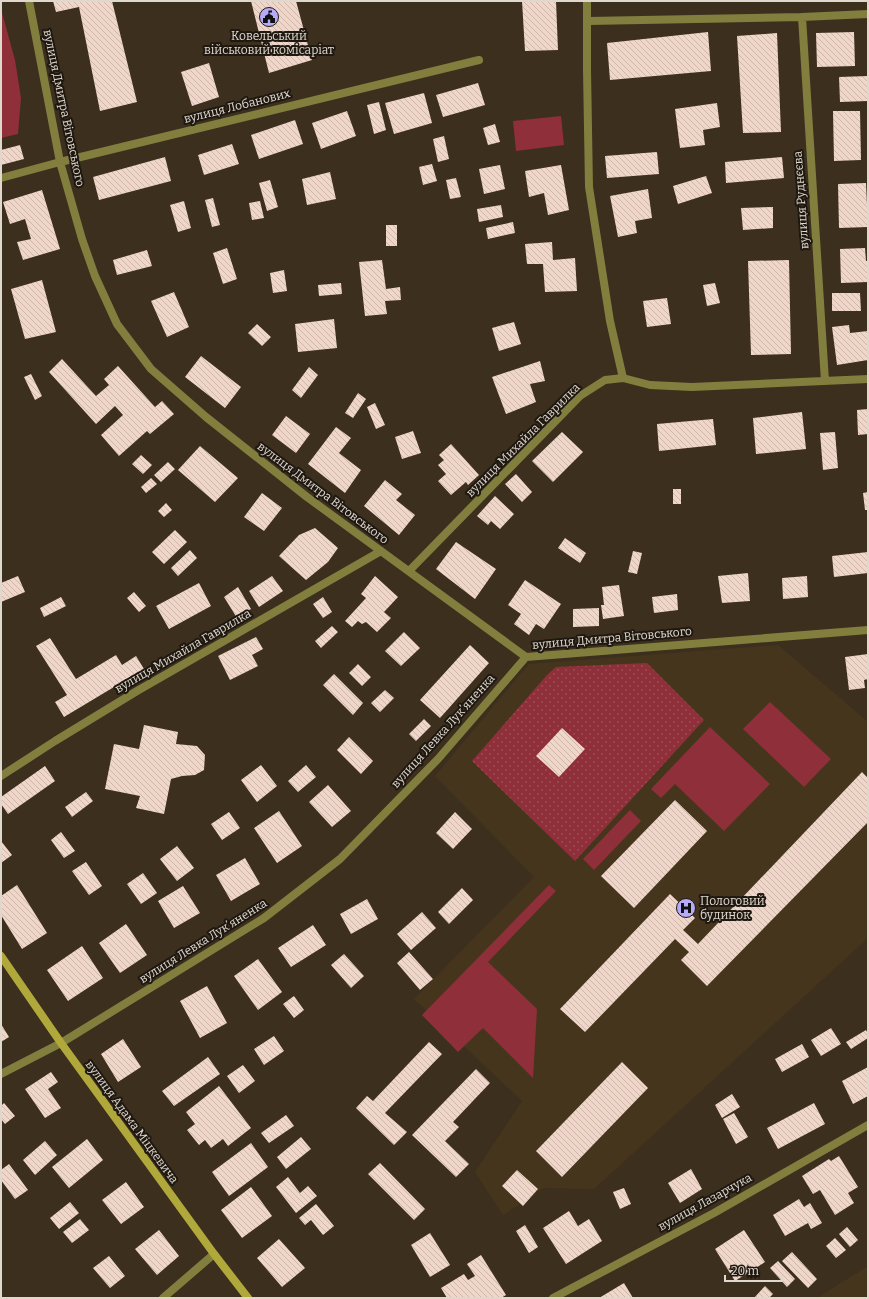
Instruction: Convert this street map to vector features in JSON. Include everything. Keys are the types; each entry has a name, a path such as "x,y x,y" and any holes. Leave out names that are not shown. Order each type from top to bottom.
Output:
{"street":[{"name":"вулиця Дмитра Вітовського","path":"29,1 60,162 82,239 95,276 118,324 151,369 212,422 307,497 526,658 868,630"},
{"path":"587,1 589,187 610,321 623,378"},
{"path":"588,21 802,17 868,14"},
{"name":"вулиця Руднєєва","path":"802,17 824,381"},
{"name":"вулиця Лобанових","path":"1,178 60,162 479,60"},
{"name":"вулиця Михайла Гаврилка","path":"409,571 580,396 605,380 623,378 650,385 692,387 868,379"},
{"name":"вулиця Михайла Гаврилка","path":"1,776 137,691 381,551"},
{"name":"вулиця Левка Лукʼяненка","path":"1,1074 61,1043 264,918 340,859 438,758 526,658"},
{"name":"вулиця Адама Міцкевича","path":"1,956 61,1043 214,1254 248,1298"},
{"name":"вулиця Лазарчука","path":"553,1298 714,1212 868,1125"},
{"path":"163,1298 214,1254"}],"shaded area":[{"path":"1,9 15,60 21,98 18,134 1,138"},
{"path":"561,116 564,145 516,151 513,121"},
{"name":"Пологовий будинок","path":"778,645 868,722 868,938 594,1189 544,1188 503,1215 475,1172 522,1101 414,999 534,877 435,776 529,664"},
{"path":"647,663 704,720 575,861 472,761 547,675 556,667"},
{"path":"770,702 831,759 804,787 743,729"},
{"path":"710,727 770,784 724,831 675,784 661,798 651,789"},
{"path":"630,810 641,821 594,870 583,859"},
{"path":"549,885 556,891 488,962 537,1009 533,1078 483,1028 458,1052 422,1015"},
{"path":"868,1266 868,1298 817,1298"}],"building":[{"path":"53,1 112,1 137,102 100,111 79,7 56,12"},
{"path":"251,1 296,1 312,60 269,73"},
{"path":"522,1 556,1 558,50 525,51"},
{"path":"708,32 711,71 610,80 607,43"},
{"path":"854,32 855,66 817,67 816,33"},
{"path":"777,33 781,132 743,133 737,36"},
{"path":"209,63 219,97 192,106 181,72"},
{"path":"868,76 868,101 840,102 839,77"},
{"path":"478,83 485,105 443,117 436,95"},
{"path":"424,93 432,123 394,134 385,103"},
{"path":"379,102 386,130 374,134 367,105"},
{"path":"717,103 720,127 703,130 705,145 680,148 675,109"},
{"path":"347,111 356,136 321,149 312,123"},
{"path":"833,111 860,111 861,160 834,161"},
{"path":"295,120 303,144 259,159 251,135"},
{"path":"495,124 500,142 488,145 483,128"},
{"path":"444,136 449,159 438,162 433,139"},
{"path":"232,144 239,164 204,175 198,155"},
{"path":"20,145 24,159 1,165 1,150"},
{"path":"657,152 659,174 607,178 605,156"},
{"path":"165,157 171,181 99,200 93,177"},
{"path":"782,157 784,178 726,183 725,162"},
{"path":"432,164 437,181 423,185 419,167"},
{"path":"500,165 505,189 484,194 479,169"},
{"path":"561,165 569,210 548,215 544,193 529,197 525,171"},
{"path":"330,172 336,199 307,205 302,179"},
{"path":"706,176 712,193 678,204 673,186"},
{"path":"456,178 461,197 450,199 446,180"},
{"path":"270,180 278,207 267,211 259,183"},
{"path":"866,183 868,227 839,228 838,184"},
{"path":"648,189 652,218 635,221 637,233 618,237 610,196"},
{"path":"42,190 60,249 23,260 17,242 31,239 25,219 10,224 3,202"},
{"path":"213,198 220,225 212,227 205,200"},
{"path":"184,201 191,228 178,232 170,205"},
{"path":"260,201 264,218 252,220 249,203"},
{"path":"501,205 503,217 479,222 477,209"},
{"path":"773,207 773,228 743,230 741,208"},
{"path":"513,222 515,233 488,239 486,228"},
{"path":"386,225 397,225 397,246 386,246"},
{"path":"552,242 553,260 575,258 577,291 545,292 543,264 527,264 525,244"},
{"path":"227,248 237,279 223,284 213,253"},
{"path":"865,248 866,261 868,261 868,282 841,283 840,249"},
{"path":"147,250 152,266 117,275 113,260"},
{"path":"382,260 386,289 400,287 401,300 385,301 387,314 365,316 359,262"},
{"path":"789,260 791,354 751,355 748,261"},
{"path":"284,270 287,291 273,293 270,273"},
{"path":"42,280 56,332 25,339 11,289"},
{"path":"341,283 342,294 319,296 318,285"},
{"path":"715,283 720,303 707,306 703,285"},
{"path":"174,292 189,327 167,337 151,301"},
{"path":"832,293 860,293 861,311 832,311"},
{"path":"667,298 671,324 647,327 643,301"},
{"path":"334,319 337,348 298,352 295,324"},
{"path":"514,322 521,344 499,351 492,328"},
{"path":"257,324 271,337 262,346 248,333"},
{"path":"849,325 850,333 868,331 868,360 837,365 832,327"},
{"path":"201,356 241,387 225,408 185,377"},
{"path":"62,359 96,396 109,385 104,379 118,366 155,407 162,401 174,414 150,434 147,431 119,456 101,435 123,415 115,406 96,424 49,372"},
{"path":"540,361 545,381 530,384 536,402 506,414 492,377"},
{"path":"309,367 318,375 301,398 292,390"},
{"path":"31,374 42,396 35,400 24,377"},
{"path":"358,393 366,399 353,418 345,413"},
{"path":"375,403 385,425 376,429 367,407"},
{"path":"868,409 868,434 858,435 857,410"},
{"path":"802,412 806,449 756,454 753,418"},
{"path":"286,416 310,434 296,453 272,435"},
{"path":"713,419 716,445 659,451 657,424"},
{"path":"336,427 351,438 339,453 361,470 345,493 308,464"},
{"path":"413,431 421,453 402,459 395,437"},
{"path":"562,432 583,452 553,482 532,461"},
{"path":"835,432 838,468 823,470 820,433"},
{"path":"451,444 479,475 468,485 466,482 451,495 438,481 446,474 438,465 444,460 439,455"},
{"path":"200,446 238,478 215,502 178,470"},
{"path":"141,455 152,465 143,474 132,464"},
{"path":"168,462 175,469 161,482 154,475"},
{"path":"516,474 532,492 522,502 505,484"},
{"path":"151,478 157,484 146,493 141,487"},
{"path":"385,480 402,494 396,500 415,515 399,535 364,506"},
{"path":"673,489 681,489 681,504 673,504"},
{"path":"868,492 868,510 865,510 863,493"},
{"path":"262,493 282,508 264,531 244,517"},
{"path":"495,496 514,514 500,529 491,521 488,525 477,516"},
{"path":"166,503 172,510 164,517 158,511"},
{"path":"315,528 338,548 328,562 306,580 279,556 299,535"},
{"path":"175,530 187,542 164,564 152,552"},
{"path":"565,538 586,553 580,563 558,548"},
{"path":"456,542 496,569 475,599 436,569"},
{"path":"190,550 197,558 178,576 171,568"},
{"path":"633,551 642,553 637,574 628,572"},
{"path":"868,552 868,573 834,577 832,556"},
{"path":"748,573 750,601 722,603 718,576"},
{"path":"18,576 25,592 1,602 1,583"},
{"path":"272,576 283,591 259,607 249,591"},
{"path":"375,576 398,597 384,612 391,618 377,632 366,622 362,624 358,621 352,627 345,621 366,598 361,594"},
{"path":"807,576 808,597 783,599 782,578"},
{"path":"525,580 561,604 544,629 536,624 529,635 514,624 521,614 508,605"},
{"path":"199,583 211,606 169,629 156,606"},
{"path":"619,585 624,616 603,619 601,605 604,605 602,587"},
{"path":"238,587 251,609 237,618 224,597"},
{"path":"134,592 146,606 139,612 127,598"},
{"path":"677,594 678,610 654,613 652,597"},
{"path":"61,597 66,606 44,617 40,608"},
{"path":"323,597 332,612 323,618 313,604"},
{"path":"599,608 599,626 573,627 573,609"},
{"path":"332,626 338,632 321,648 315,641"},
{"path":"404,632 420,648 401,666 385,651"},
{"path":"256,637 263,649 252,655 258,666 230,680 218,656"},
{"path":"50,638 76,679 116,655 122,665 136,656 144,669 64,717 55,702 67,695 36,646"},
{"path":"470,645 489,663 440,718 420,700"},
{"path":"868,654 868,679 864,680 865,688 849,690 845,657"},
{"path":"358,664 371,677 362,686 349,673"},
{"path":"334,674 363,703 353,715 323,685"},
{"path":"385,690 394,698 380,712 371,703"},
{"path":"424,719 431,726 416,741 409,734"},
{"path":"144,725 178,732 176,744 197,746 205,755 204,770 195,775 171,779 164,814 136,808 140,796 105,789 114,744 139,749"},
{"path":"562,728 585,749 559,777 536,756"},
{"path":"349,737 373,761 361,774 337,750"},
{"path":"261,765 277,786 257,802 241,780"},
{"path":"306,765 316,777 298,792 288,781"},
{"path":"45,766 55,781 8,814 1,804 1,797"},
{"path":"862,772 868,778 868,822 707,986 681,960 689,952 675,939 585,1032 560,1009 670,894 695,918 683,930 698,944"},
{"path":"328,785 351,811 332,827 309,802"},
{"path":"86,792 93,801 72,817 65,807"},
{"path":"675,800 707,831 634,908 601,876"},
{"path":"279,811 302,846 277,863 254,828"},
{"path":"229,812 240,828 222,840 211,824"},
{"path":"455,812 472,829 453,849 436,833"},
{"path":"61,832 75,851 64,858 51,840"},
{"path":"1,841 12,855 1,863"},
{"path":"177,846 194,868 177,881 160,859"},
{"path":"245,858 260,884 231,901 216,875"},
{"path":"86,862 102,886 89,895 72,871"},
{"path":"143,873 157,893 141,904 127,884"},
{"path":"17,885 47,933 22,949 1,915 1,896"},
{"path":"183,886 200,913 174,928 158,901"},
{"path":"462,888 473,900 449,924 438,912"},
{"path":"367,899 378,919 351,934 340,914"},
{"path":"422,912 436,928 411,950 397,934"},
{"path":"126,924 147,955 120,973 99,943"},
{"path":"313,925 326,945 291,967 278,948"},
{"path":"82,946 103,978 68,1001 47,970"},
{"path":"409,952 433,979 420,990 397,963"},
{"path":"344,954 364,976 351,988 331,965"},
{"path":"258,959 282,992 258,1010 234,976"},
{"path":"207,986 227,1023 200,1038 180,1001"},
{"path":"294,996 304,1010 294,1018 283,1004"},
{"path":"1,1024 9,1037 1,1042"},
{"path":"831,1028 841,1044 821,1056 811,1040"},
{"path":"866,1030 868,1038 851,1049 846,1042"},
{"path":"274,1036 284,1051 264,1065 254,1049"},
{"path":"123,1039 141,1067 118,1082 101,1054"},
{"path":"429,1042 442,1054 385,1113 407,1132 394,1145 356,1108 367,1096 373,1101"},
{"path":"802,1044 809,1057 782,1072 775,1059"},
{"path":"208,1057 220,1074 174,1106 162,1091"},
{"path":"622,1062 648,1088 562,1177 536,1151"},
{"path":"243,1065 255,1081 239,1093 227,1076"},
{"path":"868,1067 868,1096 853,1104 842,1081"},
{"path":"476,1069 490,1083 453,1122 459,1127 445,1141 469,1164 456,1177 412,1135"},
{"path":"51,1072 58,1082 48,1089 61,1108 45,1118 25,1089"},
{"path":"219,1086 251,1128 228,1146 223,1139 211,1148 205,1140 199,1145 187,1130 195,1124 186,1112"},
{"path":"732,1094 740,1107 722,1118 715,1105"},
{"path":"4,1103 15,1116 5,1124 1,1119 1,1106"},
{"path":"814,1103 825,1124 778,1149 767,1128"},
{"path":"734,1113 748,1137 736,1144 723,1119"},
{"path":"286,1115 294,1126 269,1143 261,1133"},
{"path":"301,1137 311,1149 286,1169 277,1157"},
{"path":"87,1139 103,1160 69,1188 52,1167"},
{"path":"45,1141 57,1155 35,1175 23,1160"},
{"path":"251,1143 268,1167 229,1196 212,1172"},
{"path":"839,1156 858,1187 848,1193 854,1203 835,1215 820,1190 813,1194 802,1176 829,1159 831,1161"},
{"path":"380,1163 425,1209 414,1220 368,1174"},
{"path":"9,1164 28,1190 15,1199 1,1180 1,1170"},
{"path":"691,1169 702,1189 680,1203 668,1183"},
{"path":"517,1170 538,1189 523,1206 502,1186"},
{"path":"288,1177 300,1193 308,1186 317,1196 296,1213 276,1187"},
{"path":"126,1182 144,1207 121,1224 102,1200"},
{"path":"251,1187 272,1216 242,1238 221,1210"},
{"path":"624,1188 631,1204 620,1209 613,1192"},
{"path":"799,1199 804,1207 810,1203 822,1223 811,1229 808,1223 785,1236 773,1215"},
{"path":"70,1202 79,1213 59,1229 50,1218"},
{"path":"316,1204 334,1226 323,1235 311,1220 305,1225 299,1218"},
{"path":"569,1211 578,1226 589,1219 602,1241 566,1264 543,1228"},
{"path":"80,1219 89,1230 72,1243 63,1232"},
{"path":"525,1225 538,1247 529,1253 516,1231"},
{"path":"847,1227 858,1240 850,1247 839,1234"},
{"path":"159,1230 179,1256 157,1275 135,1249"},
{"path":"744,1230 765,1262 735,1281 715,1249"},
{"path":"430,1233 450,1265 430,1277 411,1245"},
{"path":"835,1238 846,1250 836,1258 826,1246"},
{"path":"279,1239 305,1268 282,1287 257,1258"},
{"path":"792,1252 817,1279 808,1288 782,1261"},
{"path":"481,1255 506,1295 501,1298 447,1298 441,1288 464,1274 468,1280 475,1276 467,1264"},
{"path":"109,1256 125,1276 110,1288 93,1268"},
{"path":"778,1261 795,1279 787,1287 770,1268"},
{"path":"624,1283 633,1298 599,1298"},
{"path":"765,1286 773,1294 769,1298 754,1298"}],"place":[{"name":"Ковельський військовий комісаріат","path":"269,17"},
{"name":"Пологовий будинок","path":"686,908"}]}
